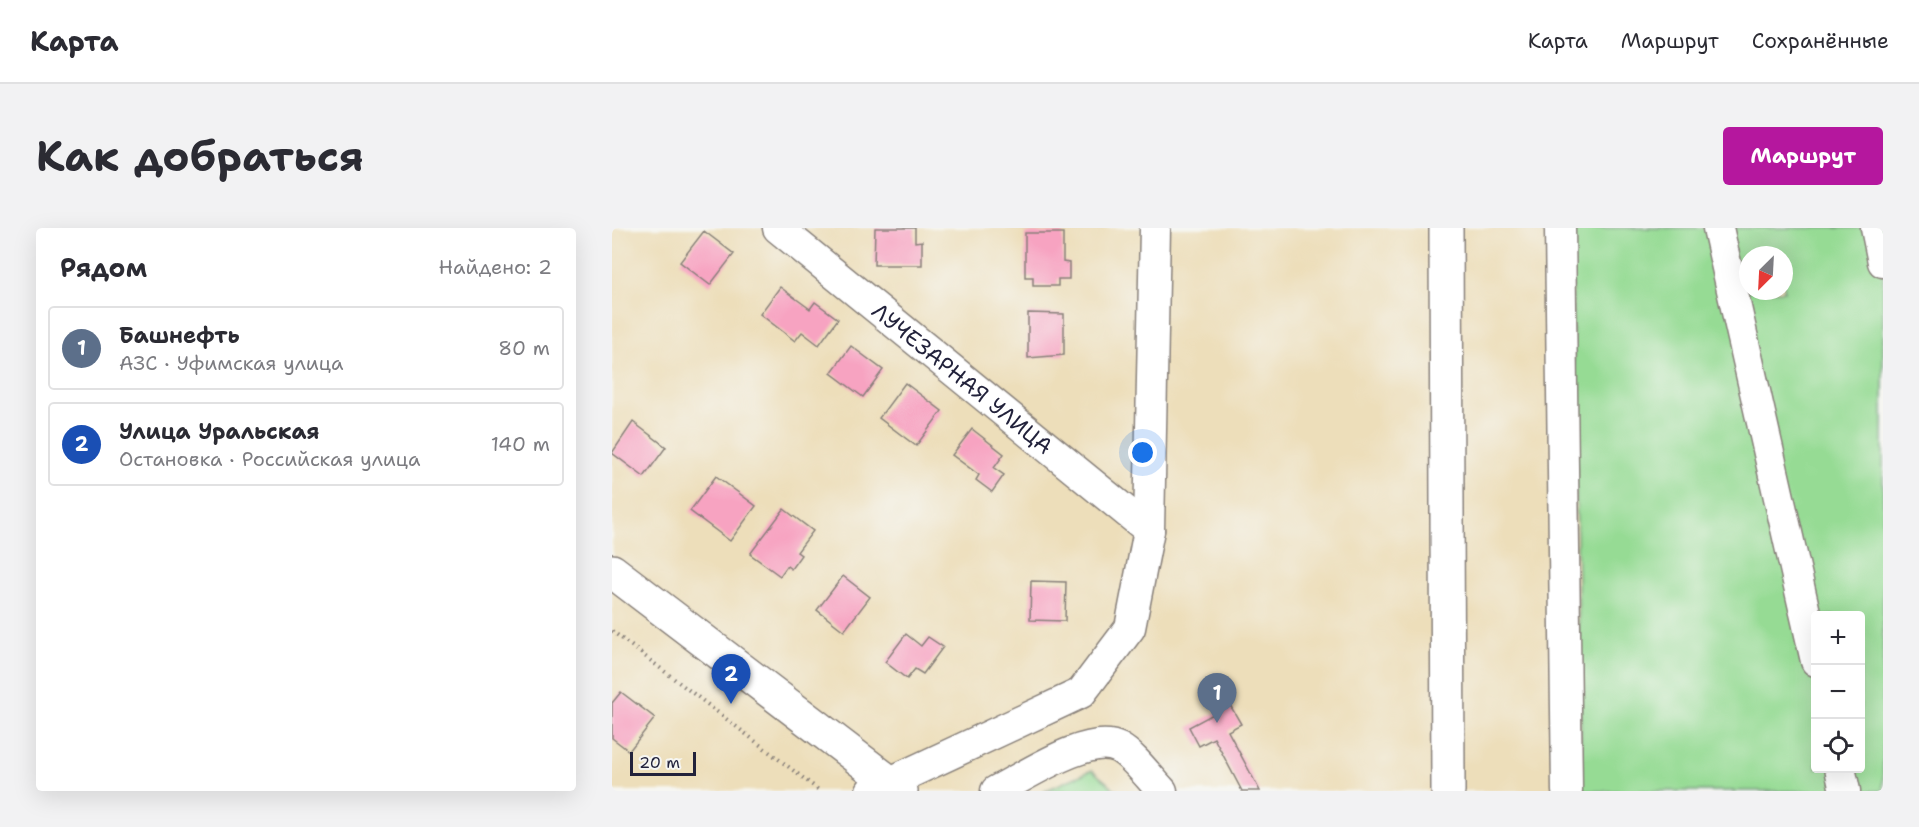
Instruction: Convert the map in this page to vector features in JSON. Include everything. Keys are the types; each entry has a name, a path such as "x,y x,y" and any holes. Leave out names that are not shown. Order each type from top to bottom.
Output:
{"main road":[{"path":"1446,228 1448,791"},
{"path":"612,571 887,788"}],"street":[{"name":"ЛУЧЕЗАРНАЯ УЛИЦА","path":"778,228 1149,530"},
{"path":"887,788 1081,693 1130,628 1149,530 1155,228"},
{"path":"1560,228 1567,791"},
{"path":"1718,228 1811,643"},
{"path":"1876,228 1883,262"},
{"path":"996,791 1076,750 1105,743 1121,749 1162,791"},
{"path":"1841,773 1845,791"}],"path":[{"path":"612,631 820,791"}],"green space":[{"path":"1571,228 1883,228 1883,791 1582,791"},
{"path":"1092,770 1117,791 1044,791"}],"building":[{"path":"875,228 915,228 915,242 922,241 922,265 874,265"},
{"path":"704,231 734,254 710,285 680,262"},
{"path":"1025,233 1063,233 1063,262 1069,263 1069,279 1058,279 1058,286 1033,286 1033,277 1025,277"},
{"path":"780,287 810,309 815,302 838,319 819,345 802,332 795,341 760,314"},
{"path":"1028,313 1064,314 1064,355 1028,358"},
{"path":"851,346 883,370 863,397 831,373"},
{"path":"905,383 942,411 916,446 879,418"},
{"path":"633,422 666,447 644,477 612,453"},
{"path":"972,429 1004,454 994,468 1004,475 992,492 976,480 979,475 952,455"},
{"path":"716,476 756,506 730,541 690,511"},
{"path":"784,509 813,531 797,552 801,555 791,569 787,566 780,576 750,554"},
{"path":"843,576 870,597 844,631 817,610"},
{"path":"1031,581 1066,582 1065,621 1030,620"},
{"path":"906,634 921,646 928,637 943,647 923,674 915,669 907,679 885,662"},
{"path":"621,692 655,718 629,751 612,738 612,703"},
{"path":"1230,705 1241,724 1228,731 1260,791 1242,791 1214,738 1199,746 1189,727"}],"place":[{"name":"Улица Уральская","path":"731,704"},
{"name":"Башнефть","path":"1217,723"}]}
